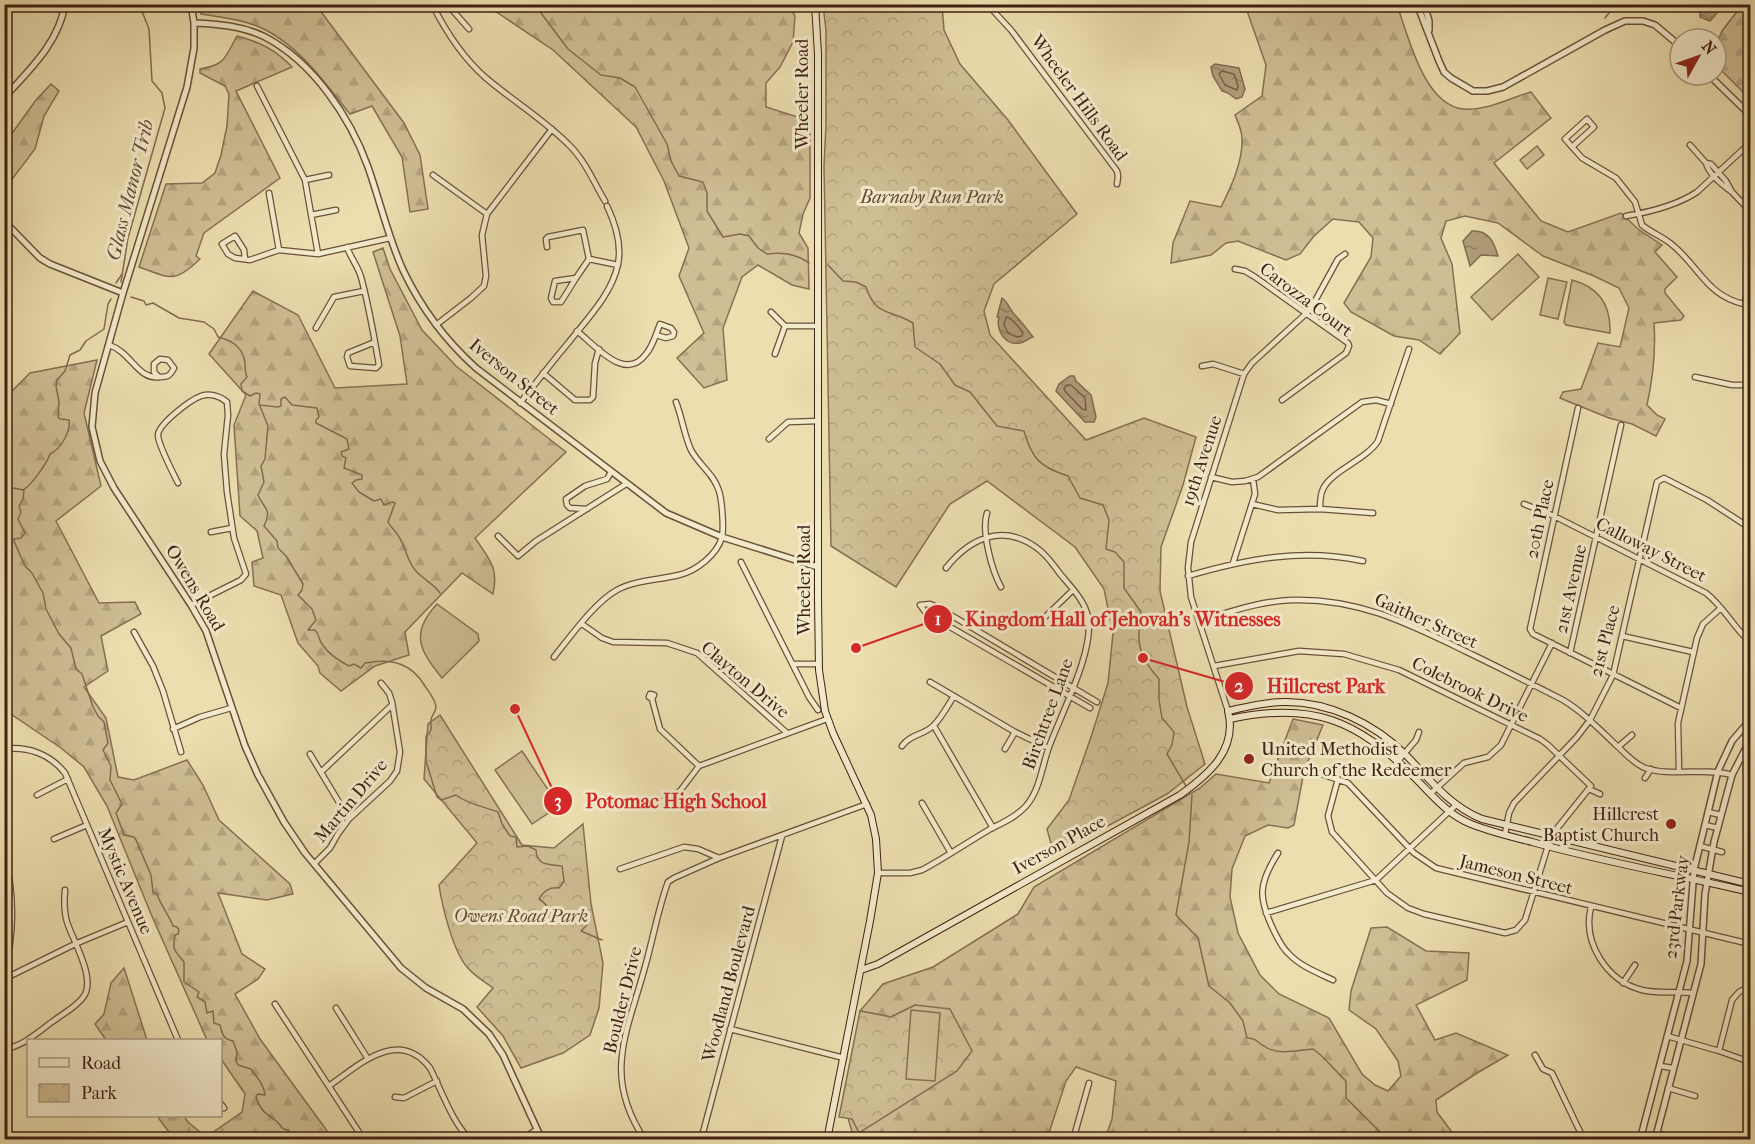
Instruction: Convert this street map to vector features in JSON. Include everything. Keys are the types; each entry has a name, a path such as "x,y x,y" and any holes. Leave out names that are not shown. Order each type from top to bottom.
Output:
{"main road":[{"name":"Wheeler Road","path":"814,4 818,54 819,664 827,719 867,804 876,839 878,873 827,1140"},
{"path":"1228,711 1283,702 1321,707 1372,727 1404,754 1456,805 1476,817 1750,884"},
{"name":"Iverson Place","path":"861,970 878,964 1180,795 1206,776 1218,762 1229,738 1228,711"},
{"path":"1230,719 1282,712 1297,712 1323,718 1364,734 1398,761 1450,812 1469,824 1548,847 1750,892"}],"street":[{"path":"4,98 54,39 63,18 65,4"},
{"name":"Owens Road","path":"191,4 194,48 187,87 123,293 93,405 93,437 100,461 114,488 192,604 214,651 231,708 254,765 272,803 296,841 401,968 426,988 464,1009 489,1034 503,1054 542,1140"},
{"path":"432,4 460,49 483,76 552,129 580,159 606,204 618,234 618,265 605,295 519,403"},
{"path":"447,4 469,29"},
{"path":"797,8 802,4"},
{"name":"Wheeler Hills Road","path":"987,4 1023,45 1117,171 1117,184"},
{"path":"1417,4 1444,72 1473,91 1503,87 1625,21 1643,21 1655,25 1668,36"},
{"path":"1424,4 1429,21 1429,32"},
{"name":"Iverson Street","path":"194,22 226,25 264,37 291,54 332,99 361,149 390,238 416,295 436,325 465,359 519,403 666,513 722,537 818,567"},
{"path":"257,86 305,180 318,254"},
{"path":"1721,87 1750,115"},
{"path":"1572,147 1594,127 1587,119 1565,140 1572,147 1593,165 1616,178 1635,202 1642,225 1670,243 1714,291 1726,298 1744,304 1750,283"},
{"path":"436,325 471,298 485,283 482,235 487,214 552,129"},
{"path":"1626,216 1676,204 1687,199 1750,143"},
{"path":"1690,145 1706,163 1707,168 1716,174 1722,185 1732,192 1750,212"},
{"path":"305,180 330,175"},
{"path":"433,175 487,214"},
{"path":"268,193 279,250"},
{"path":"311,215 336,210"},
{"path":"4,221 40,258 56,268 123,293"},
{"path":"547,248 546,239 549,237 582,230 586,234 589,259 561,302 553,302 551,298 555,281 576,278"},
{"path":"245,259 244,250 235,236 222,244 228,254 235,258 250,260 279,250 318,254 390,238"},
{"path":"347,247 359,272 375,342 379,365 376,368 350,366 348,353 375,342"},
{"name":"19th Avenue","path":"1228,711 1191,597 1188,576 1191,542 1244,374 1252,363 1307,314 1338,259 1345,254"},
{"path":"589,259 618,265"},
{"name":"Carozza Court","path":"1235,269 1245,271 1255,277 1348,343 1349,350 1282,400"},
{"path":"316,328 334,297 364,291"},
{"path":"771,312 785,326 818,326"},
{"path":"775,354 785,326"},
{"path":"577,331 617,363 634,364 647,353 656,335"},
{"path":"108,345 120,350 148,377 154,379 169,376 174,368 166,359 158,360 153,366 154,372 159,377"},
{"path":"543,373 575,400 590,400 593,397 598,349"},
{"path":"1320,509 1321,494 1325,485 1370,452 1376,444 1409,349"},
{"path":"1202,366 1213,364 1244,374"},
{"path":"1695,377 1732,385 1750,385"},
{"path":"178,483 159,440 158,434 161,426 202,396 220,397 227,402 229,410 225,436 225,474 232,528 246,574 241,580 192,604"},
{"path":"1211,477 1229,482 1253,479 1362,402 1376,400 1391,404"},
{"path":"554,657 603,600 618,589 694,570 709,557 722,537 718,489 714,479 691,451 676,402"},
{"name":"20th Place","path":"1552,643 1533,634 1529,625 1578,408"},
{"path":"769,438 788,422 818,421"},
{"name":"21st Avenue","path":"1570,653 1621,425"},
{"path":"587,509 570,508 566,499 585,486 608,479 611,472"},
{"name":"21st Place","path":"1505,834 1514,803 1590,720 1613,675 1656,483 1663,478 1670,480 1707,500 1750,528"},
{"path":"1233,563 1252,504 1255,490 1253,479"},
{"path":"498,536 518,556 536,541 626,484"},
{"path":"1252,504 1278,510 1320,509 1373,513"},
{"name":"Calloway Street","path":"1524,504 1554,516 1700,589 1715,600 1750,642"},
{"path":"987,513 985,522 993,569 1001,587"},
{"path":"211,532 232,528"},
{"name":"Birchtree Lane","path":"878,873 916,872 1013,817 1030,801 1072,687 1089,630 1086,610 1073,590 1036,547 1010,536 987,537"},
{"path":"946,568 965,548 987,537"},
{"path":"1188,576 1263,557 1309,554 1363,561"},
{"path":"741,562 818,710"},
{"path":"1045,617 1073,590"},
{"name":"Gaither Street","path":"1199,621 1249,606 1291,600 1345,603 1370,609 1406,622 1571,705 1634,762 1651,770 1718,771 1732,775"},
{"path":"1090,708 926,613 920,605 930,604 939,608 1097,702"},
{"path":"1679,771 1678,730 1693,652 1703,624 1722,608"},
{"name":"Clayton Drive","path":"582,624 602,638 613,642 667,643 697,653 787,733"},
{"path":"134,632 158,676 181,752"},
{"path":"1622,636 1693,652"},
{"path":"1552,643 1681,708"},
{"name":"21st Avenue","path":"1430,794 1464,763 1484,758 1501,745 1552,643"},
{"name":"Colebrook Drive","path":"1214,666 1299,651 1344,654 1399,670 1540,740 1560,755 1590,788"},
{"path":"793,664 819,664"},
{"path":"930,682 1015,732 1048,748"},
{"name":"Martin Drive","path":"314,864 330,848 349,819 390,781 397,771 400,752 392,705 389,693 381,683"},
{"path":"902,746 910,738 934,726 954,696"},
{"path":"652,699 660,729 699,766"},
{"path":"321,772 392,705"},
{"path":"173,729 200,717 231,708"},
{"path":"614,804 637,807 664,801 680,791 699,766 827,719"},
{"name":"23rd Parkway","path":"1640,1140 1688,956 1694,870 1718,771 1732,741 1750,720"},
{"path":"934,726 993,828"},
{"path":"1005,749 1015,732"},
{"path":"1398,761 1416,740 1419,732"},
{"path":"1618,747 1632,735"},
{"name":"23rd Parkway","path":"1655,1140 1701,964 1712,849 1732,775 1750,741"},
{"name":"Mystic Avenue","path":"4,749 28,749 40,753 58,765 68,779 177,1039"},
{"path":"310,754 349,819"},
{"name":"Jameson Street","path":"1309,770 1338,779 1355,789 1420,860 1436,868 1750,944"},
{"path":"1645,778 1651,770"},
{"path":"37,795 68,779"},
{"path":"1338,779 1328,812 1332,832 1388,892 1408,908 1424,914 1496,932 1510,932 1521,926 1527,917 1535,893 1551,836 1590,788 1600,794"},
{"path":"922,803 951,854"},
{"path":"620,869 681,847 698,849 719,858 867,804"},
{"path":"1266,912 1376,880 1456,805"},
{"path":"1708,812 1721,815"},
{"path":"54,839 87,825"},
{"path":"1705,825 1718,828"},
{"name":"Woodland Boulevard","path":"701,1140 782,836"},
{"path":"1700,846 1722,852"},
{"path":"4,852 12,905 10,946 4,972"},
{"path":"1278,853 1266,875 1262,900 1266,912 1281,945 1288,954 1333,980"},
{"name":"Boulder Drive","path":"645,1140 625,1101 621,1086 621,1056 667,884 671,879 719,858"},
{"path":"4,1049 18,1045 36,1033 83,998 87,990 88,980 65,913 65,890"},
{"path":"1591,907 1589,927 1594,948 1611,973 1623,983 1648,991 1693,993"},
{"path":"4,979 75,944 128,922"},
{"path":"1623,983 1635,965"},
{"path":"1719,1051 1732,1000 1739,992 1750,986"},
{"path":"275,1004 364,1140"},
{"path":"336,1008 368,1059"},
{"path":"730,1029 844,1058"},
{"path":"1667,1036 1748,1061 1749,1140"},
{"path":"329,1086 368,1059 387,1050 395,1049 412,1053 425,1061 465,1134 471,1140"},
{"path":"1535,1055 1543,1069 1552,1073 1584,1140"},
{"path":"1660,1066 1673,1068"},
{"path":"395,1097 404,1098 437,1081"},
{"path":"1074,1140 1089,1083"},
{"path":"1668,1088 1695,1096"},
{"path":"521,1140 536,1130"},
{"path":"1657,1133 1682,1140"},
{"path":"459,1140 465,1134"}],"green space":[{"path":"198,5 316,5 404,123 420,155 428,209 410,212 402,157 372,106 350,114 301,56 277,37 249,23 201,14"},
{"path":"486,5 788,5 795,16 793,42 780,67 766,83 766,107 810,121 810,198 803,214 799,233 808,248 809,289 792,285 758,265 742,277 723,328 727,380 704,388 677,358 704,333 679,276 689,248 664,181 636,127 553,50"},
{"name":"Barnaby Run Park","path":"823,5 942,5 944,30 960,64 1008,120 1077,214 994,284 984,311 990,335 1086,440 1144,418 1196,437 1183,485 1161,547 1160,591 1187,707 1205,764 1167,794 1054,855 1047,829 1069,800 1092,734 1108,683 1113,633 1104,589 1075,547 987,481 950,504 896,587 831,546 824,166 826,30"},
{"path":"1245,5 1397,5 1412,50 1428,83 1438,96 1450,105 1464,109 1481,108 1531,92 1551,118 1494,163 1541,221 1568,232 1621,213 1638,229 1662,245 1655,252 1677,277 1665,289 1665,293 1684,316 1681,320 1654,323 1654,365 1647,405 1665,419 1656,436 1632,424 1609,418 1560,398 1563,392 1581,389 1598,343 1620,347 1629,308 1619,288 1543,256 1498,223 1465,216 1446,221 1441,238 1452,264 1460,333 1440,354 1419,340 1394,336 1351,312 1344,303 1371,257 1373,238 1359,222 1333,219 1314,236 1300,254 1286,260 1238,241 1226,243 1211,255 1171,263 1173,243 1190,201 1221,207 1241,156 1242,135 1235,115 1262,96 1266,65"},
{"path":"1742,5 1750,5 1750,99 1728,77 1728,27 1725,27"},
{"path":"237,36 267,47 292,67 236,91 280,178 204,233 196,256 200,259 184,272 165,276 139,267 166,184 202,183 215,173 227,126 229,94 225,86 200,73 200,69 215,65 224,59"},
{"path":"51,84 59,91 44,116 35,149 10,182 5,174 5,143 36,100"},
{"path":"1537,146 1544,155 1527,169 1520,160"},
{"path":"383,248 390,269 422,330 456,366 566,452 475,538 494,570 493,594 462,573 405,632 409,655 375,666 341,691 320,673 318,666 298,643 281,595 254,586 252,562 263,558 257,531 240,516 234,425 246,395 209,354 253,291 298,315 335,388 407,384 400,336 373,252"},
{"path":"1518,254 1539,277 1492,320 1471,297"},
{"path":"1548,278 1567,282 1558,319 1540,315"},
{"path":"1572,280 1589,287 1602,299 1608,314 1610,333 1566,325 1564,322"},
{"path":"97,360 84,413 101,486 56,521 99,603 135,602 141,614 101,636 108,671 84,687 106,718 118,777 134,780 187,760 203,785 219,820 290,884 293,894 267,900 218,893 242,954 265,969 258,979 235,994 260,1039 333,1139 174,1139 158,1117 185,1117 206,1137 242,1112 245,1094 222,1060 222,1039 207,1039 151,914 107,806 84,767 61,748 5,710 5,398 30,373"},
{"path":"437,604 478,634 479,641 442,678 428,659 421,641 423,624"},
{"name":"Owens Road Park","path":"440,715 522,845 554,848 583,824 591,904 603,963 599,1008 590,1035 563,1053 521,1068 503,1036 477,1007 493,988 472,973 462,960 453,940 443,904 439,885 477,843 424,779 428,724"},
{"path":"1293,719 1323,725 1304,771 1294,825 1288,828 1268,825 1245,836 1232,869 1230,897 1238,933 1260,975 1279,994 1329,1018 1362,1074 1375,1085 1388,1091 1401,1076 1398,1061 1376,1029 1349,1010 1351,991 1371,928 1387,927 1426,951 1469,953 1467,980 1416,1005 1435,1040 1456,1033 1508,1055 1436,1100 1437,1112 1457,1139 1105,1139 1112,1119 1116,1081 1076,1067 1066,1081 1047,1139 854,1139 848,1118 852,1118 859,1132 915,1005 891,1017 860,1011 883,984 933,967 1018,914 1034,887 1200,788 1216,774 1269,783"},
{"path":"522,751 559,806 532,824 495,770"},
{"path":"124,968 147,1039 105,1039 95,1024 104,1014 111,983"},
{"path":"915,1005 950,1009 972,1051 957,1071 859,1133 852,1119 839,1117 860,1011 891,1017"},
{"path":"911,1010 940,1013 935,1081 906,1079"}],"water":[{"path":"1692,5 1724,5 1710,21 1700,17 1700,13"},
{"path":"1215,64 1239,68 1245,89 1242,97 1236,99 1222,91 1213,76 1211,67"},
{"path":"1472,231 1487,235 1495,246 1498,256 1481,255 1470,266 1463,241"},
{"path":"1002,298 1033,337 1014,343 1002,336 999,317 997,317"},
{"path":"1070,376 1074,376 1076,381 1091,395 1096,417 1094,422 1085,422 1056,391 1059,384"}],"waterway":[{"name":"Glass Manor Trib","path":"121,282 128,238 165,108 162,93 152,81 149,29 139,4"},
{"path":"538,4 541,13 568,49 601,75 620,78 635,87 667,144 671,161 679,176 703,182 707,193 707,211 723,237 740,234 749,236 758,248 767,254 789,254 809,263"},
{"path":"1605,18 1616,4"},
{"path":"828,265 843,281 856,282 866,287 870,297 879,308 913,323 915,347 940,364 955,385 970,392 997,426 1024,431 1030,449 1038,461 1068,476 1080,498 1103,505 1109,520 1106,549 1115,552 1124,562 1124,588 1141,612 1140,648 1147,663 1159,679 1162,718 1174,732 1172,745 1167,754 1186,786"},
{"name":"Glass Manor Trib","path":"116,283 122,274"},
{"path":"131,297 144,301 146,305 153,303 179,318 204,322 214,329 218,337 237,346 240,350 244,358 247,377 241,384 242,391 250,396 260,394 259,404 268,426 265,459 261,466 264,482 258,495 268,515 264,526 277,541 278,548 286,556 303,584 298,595 312,609 316,620 308,630 315,630 328,651 349,666 354,664 361,668 365,663 392,662 407,667 420,678 432,696 436,707 431,718 431,730 426,736 426,761 437,797 441,800 456,795 498,812 510,836 516,837 517,847 528,846 536,850 542,862 562,866 564,881 559,888 547,890 539,899 556,915 564,911 571,913 573,919 586,919 587,925 581,931 602,940"},
{"path":"4,498 8,497 14,488 23,490 30,484 50,454 64,439 69,420 58,417 57,380 65,371 70,355 80,350 86,341 104,329 111,299"},
{"path":"259,405 278,407 281,406 281,399 285,397 292,405 317,408 319,417 316,423 347,439 349,449 341,452 346,458 344,468 362,475 362,479 352,483 359,492 374,501 381,499 384,505 395,503 388,522 398,535 413,567 440,593"},
{"path":"24,490 18,519 25,533 14,541 25,566 32,573 43,593 46,609 59,634 71,648 76,669 82,674 93,707 104,722 108,743 103,750 111,766 110,780 122,804 116,813 124,835 134,837 136,840 151,875 153,892 157,894 173,926 179,930 175,935 174,948 184,962 184,982 199,992 197,997 205,1002 207,1013 213,1011 214,1023 220,1025 225,1037 233,1041 238,1065 251,1069 260,1081 265,1095 256,1096 261,1108 298,1140"},
{"path":"1192,795 1189,842 1176,915 1198,938 1209,986 1230,1003 1243,1021 1247,1038 1275,1051 1313,1049 1318,1053 1346,1081 1346,1098 1388,1140"}],"place":[{"name":"Kingdom Hall of Jehovah’s Witnesses","path":"856,648"},
{"name":"Hillcrest Park","path":"1143,658"},
{"name":"Potomac High School","path":"515,709"},
{"name":"United Methodist Church of the Redeemer","path":"1249,759"},
{"name":"Hillcrest Baptist Church","path":"1671,824"}]}
